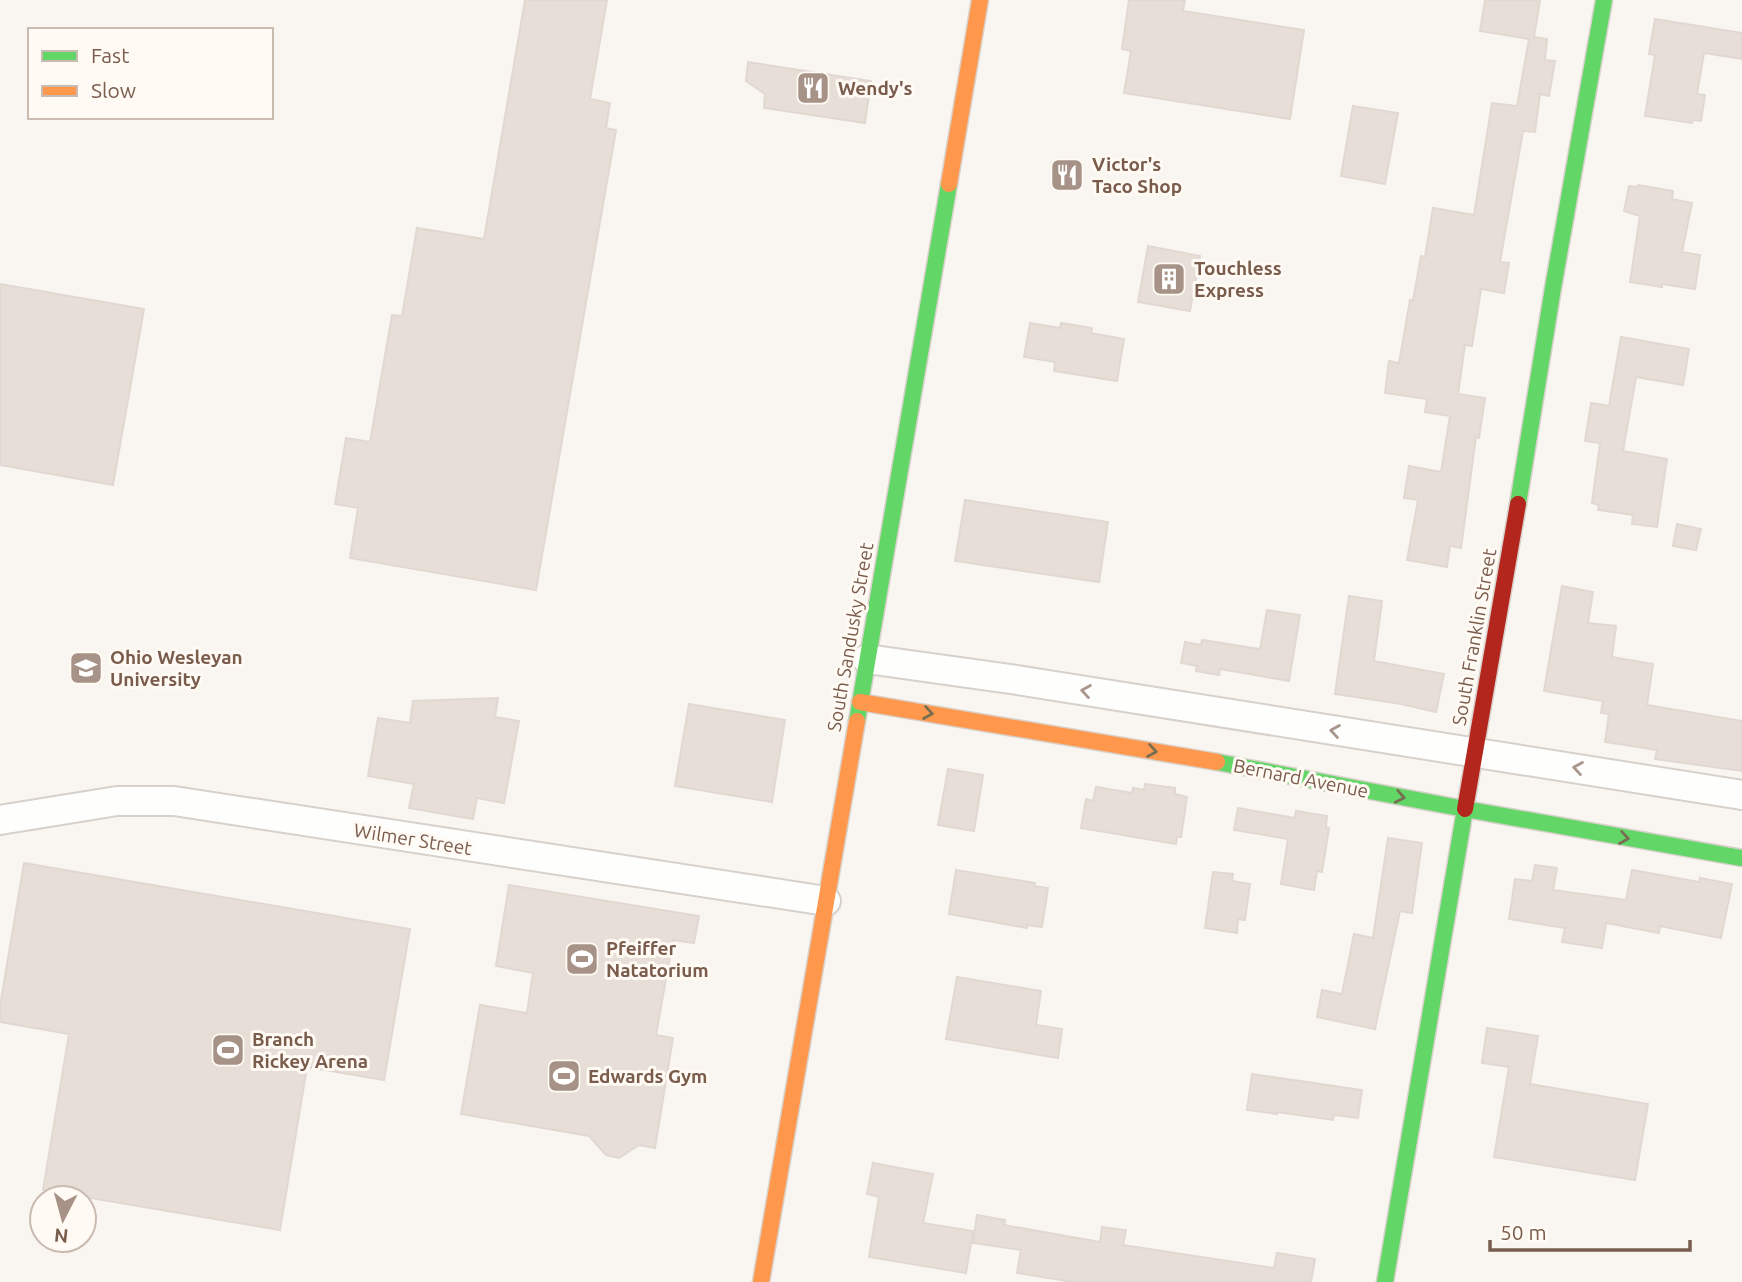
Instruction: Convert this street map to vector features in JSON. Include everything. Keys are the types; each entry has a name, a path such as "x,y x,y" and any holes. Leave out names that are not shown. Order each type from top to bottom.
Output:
{"street":[{"name":"South Sandusky Street","path":"761,1282 980,0"},
{"name":"South Franklin Street","path":"1385,1282 1604,0"},
{"path":"867,659 1017,680 1742,795"},
{"name":"Bernard Avenue","path":"860,702 1226,763 1742,858"},
{"name":"Wilmer Street","path":"0,820 117,801 174,801 826,901"}],"building":[{"path":"525,0 607,0 590,99 610,103 606,128 616,130 536,590 350,558 358,508 335,504 346,438 370,442 392,315 402,316 417,228 484,239"},
{"path":"1129,0 1185,0 1183,11 1304,30 1290,119 1124,93 1131,51 1122,49"},
{"path":"1485,0 1540,0 1534,37 1547,39 1545,60 1555,61 1549,96 1540,94 1535,132 1523,131 1500,262 1509,263 1504,293 1481,289 1472,346 1465,345 1458,394 1485,398 1479,438 1476,437 1461,548 1450,546 1447,567 1407,560 1418,500 1404,498 1409,466 1441,472 1450,416 1425,412 1427,399 1385,393 1389,361 1399,363 1410,300 1413,301 1421,256 1425,257 1433,208 1474,215 1492,103 1517,106 1529,39 1480,31"},
{"path":"1655,19 1742,33 1742,59 1704,53 1697,94 1705,95 1701,121 1693,120 1692,123 1645,116 1655,55 1649,54"},
{"name":"Wendy's","path":"748,62 871,81 865,123 764,108 765,94 746,81"},
{"path":"1353,106 1398,113 1385,184 1341,176"},
{"path":"1629,186 1673,191 1672,199 1692,203 1682,252 1700,255 1695,289 1630,282 1640,216 1624,211"},
{"name":"Touchless Express","path":"1148,246 1200,256 1190,311 1138,302"},
{"path":"0,284 144,309 113,485 0,465"},
{"path":"1030,323 1060,328 1061,323 1092,328 1091,333 1124,339 1117,381 1054,371 1055,362 1024,357"},
{"path":"1621,337 1689,349 1683,385 1636,377 1623,451 1667,459 1657,527 1632,524 1633,515 1598,510 1599,505 1592,503 1600,443 1585,441 1591,403 1609,406"},
{"path":"965,500 1108,522 1099,582 955,561"},
{"path":"1677,524 1701,529 1696,550 1673,546"},
{"path":"1562,586 1593,592 1588,623 1616,626 1612,657 1653,664 1647,705 1742,721 1742,771 1655,759 1657,750 1605,742 1609,714 1601,713 1603,701 1544,691"},
{"path":"1349,596 1382,601 1374,661 1444,674 1436,712 1335,694"},
{"path":"1267,610 1300,615 1289,681 1220,669 1219,675 1196,671 1197,666 1181,663 1185,642 1201,645 1202,640 1260,649"},
{"path":"498,698 495,717 519,721 504,803 477,798 473,819 409,808 414,784 368,776 378,718 410,723 413,701"},
{"path":"689,704 785,720 772,802 675,786"},
{"path":"948,769 983,775 974,831 938,825"},
{"path":"1145,784 1175,788 1175,794 1187,797 1181,837 1177,837 1176,844 1081,828 1086,799 1093,801 1096,787 1132,793 1133,788 1144,790"},
{"path":"1238,808 1295,818 1296,811 1327,816 1326,827 1329,828 1322,872 1317,871 1314,890 1281,884 1288,839 1234,830"},
{"path":"1388,838 1422,843 1412,913 1400,911 1375,1029 1317,1017 1322,990 1342,994 1354,934 1373,938"},
{"name":"Branch Rickey Arena","path":"24,863 410,929 384,1080 307,1067 280,1230 98,1199 98,1184 44,1184 69,1034 0,1022 0,1006"},
{"path":"1535,865 1557,868 1553,890 1626,900 1632,870 1699,882 1700,878 1732,884 1721,938 1660,926 1659,933 1606,923 1602,948 1562,942 1565,928 1509,919 1515,879 1532,881"},
{"path":"956,870 1035,883 1034,886 1048,888 1042,927 1028,925 1027,928 949,914"},
{"path":"1213,872 1233,874 1232,881 1250,884 1245,920 1238,919 1237,933 1205,928"},
{"path":"509,885 699,916 694,943 673,940 656,1035 673,1038 655,1148 639,1145 619,1158 606,1155 589,1136 461,1114 480,1005 527,1013 533,973 496,966"},
{"path":"957,977 1041,991 1036,1025 1062,1029 1058,1058 946,1039"},
{"path":"1487,1028 1538,1036 1530,1084 1648,1104 1635,1180 1494,1157 1509,1067 1482,1063"},
{"path":"1252,1074 1362,1090 1358,1118 1334,1115 1333,1120 1247,1110"},
{"path":"873,1163 933,1174 923,1223 973,1231 966,1273 869,1257 879,1197 867,1194"},
{"path":"977,1215 1005,1220 1004,1225 1100,1242 1102,1227 1126,1230 1123,1245 1274,1268 1277,1253 1315,1259 1311,1282 1073,1282 1017,1273 1021,1250 973,1243"}],"traffic: fast":[{"path":"1518,504 1604,0"},
{"path":"857,721 949,184"},
{"path":"1217,762 1742,858"},
{"path":"1385,1282 1465,809"}],"traffic: slow":[{"path":"949,184 980,0"},
{"path":"860,702 1217,762"},
{"path":"761,1282 857,721"}],"traffic: jam":[{"path":"1465,809 1518,504"}],"place":[{"name":"Wendy's","path":"813,88"},
{"name":"Victor's Taco Shop","path":"1067,175"},
{"name":"Touchless Express","path":"1169,279"},
{"name":"Ohio Wesleyan University","path":"86,668"},
{"name":"Pfeiffer Natatorium","path":"582,959"},
{"name":"Branch Rickey Arena","path":"228,1050"},
{"name":"Edwards Gym","path":"564,1076"}]}
